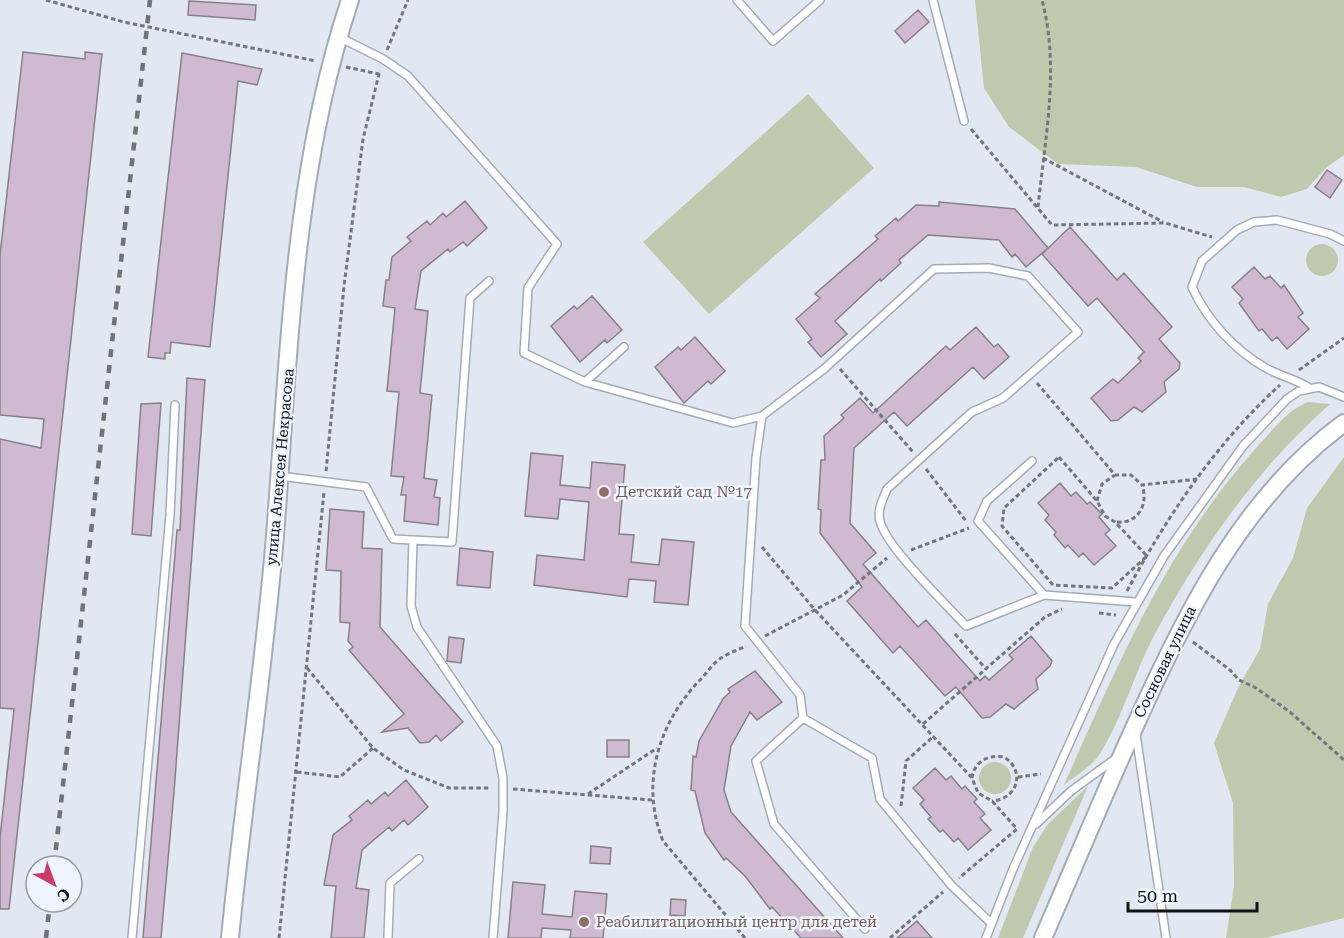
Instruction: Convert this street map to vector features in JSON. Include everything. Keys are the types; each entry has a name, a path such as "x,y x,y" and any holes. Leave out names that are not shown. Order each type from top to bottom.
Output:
{"street":[{"name":"улица Алексея Некрасова","path":"230,938 260,678 305,203 316,127 330,64 350,0"},
{"name":"Сосновая улица","path":"1044,938 1135,725 1177,633 1210,574 1259,508 1313,449 1344,423"}],"lane":[{"path":"737,0 773,41 820,0"},
{"path":"933,0 964,121"},
{"path":"338,37 383,59 408,76 557,244 528,288 524,353 585,382 733,423 762,416 824,369 933,268 988,268 1028,276 1078,332 1003,398 972,412 887,489 881,504 880,520 901,554 966,626 1044,596 1136,602"},
{"path":"1308,387 1290,376 1268,369 1236,347 1202,308 1192,287 1202,261 1223,241 1254,222 1277,220 1330,234 1344,242"},
{"path":"280,476 366,487 393,539 452,542 470,298 489,281"},
{"path":"585,382 624,347"},
{"path":"986,938 1030,831 1114,644 1136,602 1200,502 1243,446 1287,399 1308,387 1319,387 1344,397"},
{"path":"132,938 170,515 175,405"},
{"path":"762,416 756,458 745,626 800,695 803,718"},
{"path":"1032,461 987,501 978,521 1044,596"},
{"path":"412,540 411,606 417,627 497,746 503,788 503,812 493,938"},
{"path":"803,718 872,758 880,799 951,885 992,923"},
{"path":"803,718 756,761 774,824 865,929"},
{"path":"1135,725 1166,938"},
{"path":"1030,831 1071,791 1122,754"},
{"path":"388,938 390,883 419,859"}],"path":[{"path":"46,0 124,22 380,74"},
{"path":"279,938 344,286 363,139 383,59 408,0"},
{"path":"1038,208 1050,93 1050,29 1042,0"},
{"path":"964,121 1052,225 1165,223"},
{"path":"1043,158 1165,223 1223,241"},
{"path":"1029,375 1046,392 1115,475"},
{"path":"1059,457 1097,501 1105,516 1114,522 1147,556 1112,588 1053,585 1002,526 1002,517 1009,502 1059,457"},
{"path":"1097,501 1102,484 1115,475 1131,475 1142,485 1145,499 1140,512 1127,522 1114,522"},
{"path":"1142,485 1198,479"},
{"path":"751,534 815,610 972,778 978,793 992,801 1017,829 890,938"},
{"path":"745,938 663,841 655,821 652,800 657,748 683,698 720,659 843,595 886,557 894,565"},
{"path":"923,724 1045,617 1063,609"},
{"path":"1095,612 1116,615"},
{"path":"952,631 986,669"},
{"path":"1177,633 1206,650 1239,680 1256,688 1290,712 1344,760"},
{"path":"307,668 373,747 404,770 449,788 503,788 652,800"},
{"path":"900,811 906,761 934,736"},
{"path":"296,771 340,777 373,747"},
{"path":"588,795 657,748"},
{"path":"972,778 981,761 998,756 1009,760 1018,777 1014,790 992,801"},
{"path":"1018,777 1041,774"},
{"path":"951,870 958,879"}],"green space":[{"path":"975,0 1344,0 1344,155 1327,167 1307,189 1281,197 1244,187 1197,187 1136,167 1058,164 1009,127 984,88"},
{"path":"808,94 874,168 709,314 643,242"},
{"path":"1322,244 1333,249 1338,260 1333,271 1322,276 1311,271 1306,260 1311,249"},
{"path":"1308,402 1330,404 1278,455 1233,510 1212,540 1156,632 1116,723 1098,757 1064,785 1147,608 1197,524 1225,485 1274,428 1293,410"},
{"path":"1344,457 1344,918 1265,938 1226,938 1234,886 1233,803 1214,743 1238,688 1260,649 1268,604 1293,558 1307,508"},
{"path":"995,762 1006,767 1011,778 1006,789 995,794 984,789 979,778 984,767"},
{"path":"1088,786 1023,938 998,938 1033,847 1048,824"}],"building":[{"path":"189,1 256,5 255,20 188,15"},
{"path":"918,10 929,22 905,43 895,31"},
{"path":"23,52 85,59 85,52 102,54 9,909 0,909 0,838 14,709 0,708 0,439 41,448 44,419 0,415 0,255"},
{"path":"182,53 262,69 257,85 238,81 210,347 171,342 170,353 165,353 165,359 148,357"},
{"path":"1327,170 1342,180 1330,198 1315,187"},
{"path":"465,201 487,228 467,246 463,242 450,252 448,249 421,271 415,309 428,311 420,393 432,395 424,478 437,480 434,497 440,498 438,525 404,521 406,495 401,495 404,477 391,476 399,392 387,391 395,308 383,306 386,280 389,280 392,257 411,241 407,237 427,221 430,225 443,213 446,217"},
{"path":"939,202 1015,209 1048,248 1026,267 1015,254 1012,257 999,240 928,235 899,260 901,263 881,281 880,279 835,321 847,334 821,357 808,342 812,339 796,319 820,298 815,294 878,239 875,236 896,218 898,221 916,205 939,206"},
{"path":"1070,227 1117,280 1124,273 1172,327 1159,339 1180,363 1179,369 1164,382 1166,392 1142,412 1134,407 1118,420 1111,421 1091,398 1113,379 1118,383 1141,361 1138,358 1144,352 1097,298 1088,306 1042,254"},
{"path":"1254,267 1265,279 1270,276 1281,288 1284,285 1303,313 1298,317 1309,329 1287,349 1277,337 1272,341 1262,329 1259,331 1239,303 1243,299 1232,287"},
{"path":"592,296 622,330 607,343 605,340 580,362 551,326 574,306 577,309"},
{"path":"976,327 994,347 998,344 1009,357 984,379 973,367 907,426 894,412 854,448 850,523 876,553 863,564 918,627 926,620 980,681 985,676 989,680 1013,659 1009,655 1031,636 1052,661 1050,666 1036,679 1038,689 1014,709 1006,704 990,717 982,718 956,687 945,696 900,646 893,653 847,601 862,587 820,533 821,510 818,509 821,460 825,460 824,436 844,418 841,415 860,398 873,413 946,346 950,350"},
{"path":"695,337 725,371 711,384 708,381 684,403 655,367 678,347 681,350"},
{"path":"187,378 205,380 174,792 161,938 143,938 177,530 180,530"},
{"path":"161,403 151,536 132,534 141,404"},
{"path":"531,453 563,456 560,485 590,488 592,462 625,465 619,534 634,535 631,562 659,565 662,539 694,542 688,605 654,602 656,581 629,579 627,597 534,585 537,555 584,560 589,502 560,499 558,519 525,516"},
{"path":"1060,483 1071,496 1076,492 1087,504 1090,502 1102,514 1099,517 1110,530 1105,534 1116,546 1094,565 1083,553 1079,557 1068,545 1065,548 1054,535 1056,532 1045,520 1049,515 1038,503"},
{"path":"330,509 364,512 362,548 382,549 380,627 463,722 441,741 436,735 429,742 420,743 408,728 382,732 404,714 349,650 353,647 348,641 350,623 340,622 341,571 326,570"},
{"path":"460,548 493,552 490,588 457,585"},
{"path":"449,637 464,639 461,663 447,661"},
{"path":"755,671 782,702 757,720 750,712 731,746 724,790 731,812 843,938 801,938 772,907 770,909 745,876 726,858 724,860 705,833 695,791 691,790 693,756 696,757 699,741 723,699 730,692 728,689"},
{"path":"607,740 629,740 629,757 607,757"},
{"path":"935,768 946,780 951,776 962,789 965,786 977,799 974,802 985,814 980,818 991,830 968,850 958,838 954,842 928,819 931,817 920,804 924,800 913,788"},
{"path":"406,780 428,807 408,825 404,820 392,831 389,827 362,850 356,888 369,890 364,938 331,938 336,886 324,885 333,835 352,820 349,816 368,800 371,804 385,792 388,796"},
{"path":"591,846 611,848 610,864 590,863"},
{"path":"513,882 545,885 542,914 572,917 575,891 607,894 603,938 570,938 571,930 542,928 541,938 508,938"},
{"path":"671,899 686,900 685,916 670,915"},
{"path":"917,921 932,938 897,938"}],"railway":[{"path":"55,854 150,0"},
{"path":"46,938 49,914"}],"place":[{"name":"Детский сад №17","path":"604,492"},
{"name":"Реабилитационный центр для детей","path":"584,922"}]}
